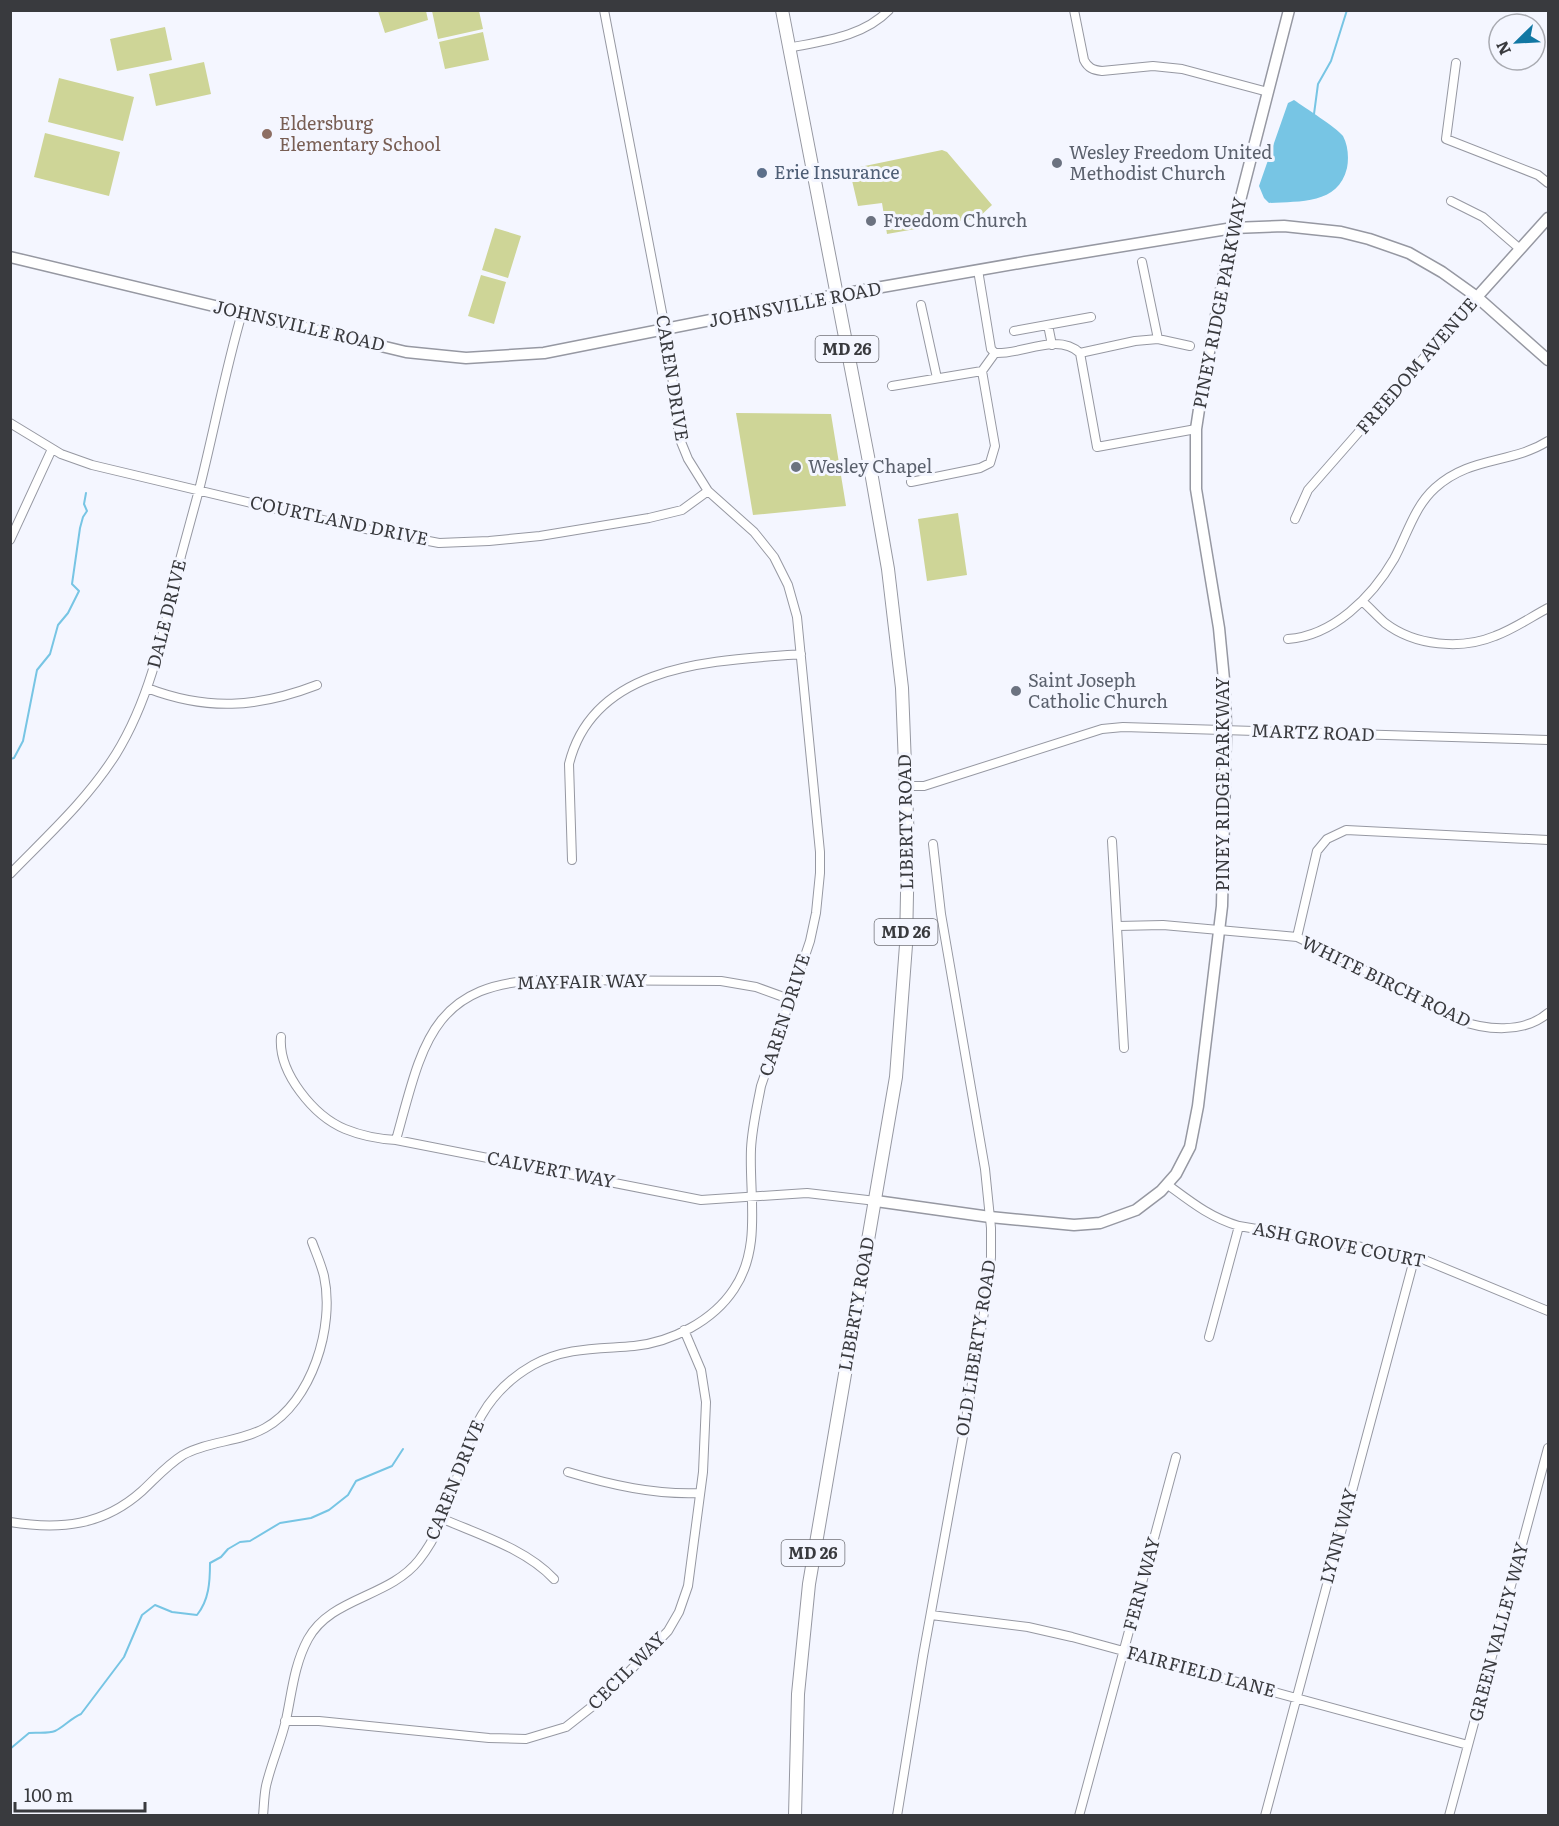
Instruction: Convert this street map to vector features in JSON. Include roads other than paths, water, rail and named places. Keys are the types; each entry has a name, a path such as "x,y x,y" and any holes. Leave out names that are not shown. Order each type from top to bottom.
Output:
{"main road":[{"name":"LIBERTY ROAD","path":"782,10 888,569 899,659 907,786 908,892 896,1077 806,1602 798,1694 795,1815"}],"street":[{"name":"CAREN DRIVE","path":"263,1815 266,1787 285,1721 294,1676 300,1656 316,1626 334,1612 390,1585 409,1571 419,1560 442,1519 468,1442 478,1420 495,1396 519,1373 536,1363 567,1352 598,1347 646,1344 684,1330 706,1318 734,1290 749,1257 753,1235 751,1148 761,1086 810,941 816,913 820,852 797,617 781,568 759,538 708,491 688,459 679,437 665,331 604,10"},
{"path":"788,48 835,39 855,32 874,22 889,10"},
{"path":"1074,10 1084,60 1087,66 1094,70 1153,66 1182,69 1268,92"},
{"name":"PINEY RIDGE PARKWAY","path":"876,1201 990,1217 1074,1225 1100,1223 1136,1210 1168,1185 1184,1160 1194,1131 1220,930 1226,731 1219,628 1196,489 1196,429 1233,228 1289,10"},
{"path":"1456,63 1446,139 1538,175 1548,183"},
{"path":"1451,201 1483,217 1520,249"},
{"name":"FREEDOM AVENUE","path":"1295,519 1308,490 1548,218"},
{"name":"JOHNSVILLE ROAD","path":"10,257 406,352 466,358 544,353 978,270 1233,228 1284,226 1317,229 1369,239 1409,253 1442,272 1477,297 1548,360"},
{"path":"1142,262 1158,339"},
{"path":"978,270 991,349 995,353"},
{"path":"921,305 937,378"},
{"name":"DALE DRIVE","path":"10,874 76,807 101,774 126,736 147,688 165,628 222,385 242,313"},
{"path":"1014,331 1091,316"},
{"path":"1048,325 1052,345"},
{"path":"1080,353 1135,341 1158,339 1190,346"},
{"path":"892,386 982,371 995,353 1064,344 1080,353 1097,447 1196,429"},
{"path":"911,482 980,468 990,463 995,446 982,371"},
{"name":"COURTLAND DRIVE","path":"10,423 61,454 92,465 340,524 439,543 540,536 649,519 682,510 708,491"},
{"path":"1288,639 1303,638 1328,628 1362,601 1393,561 1419,507 1436,488 1460,470 1530,450 1548,441"},
{"path":"10,540 52,449"},
{"path":"1362,601 1386,623 1400,632 1432,642 1453,644 1475,643 1497,636 1548,608"},
{"path":"572,860 569,764 574,748 586,725 607,700 634,684 685,668 733,660 801,654"},
{"path":"147,688 184,700 227,705 262,701 300,692 317,685"},
{"name":"MARTZ ROAD","path":"907,786 924,786 1102,729 1124,727 1548,740"},
{"path":"1297,937 1317,851 1327,839 1336,833 1346,830 1548,840"},
{"path":"1112,841 1124,1048"},
{"name":"OLD LIBERTY ROAD","path":"897,1815 988,1288 991,1257 985,1169 936,878 933,844"},
{"name":"WHITE BIRCH ROAD","path":"1118,926 1163,925 1297,937 1458,1020 1476,1026 1491,1029 1511,1028 1536,1020 1548,1013"},
{"name":"MAYFAIR WAY","path":"396,1140 414,1074 431,1034 447,1012 472,994 495,985 543,980 721,981 756,987 789,999"},
{"name":"CALVERT WAY","path":"281,1037 282,1054 291,1077 319,1112 333,1123 358,1134 690,1199 713,1201 807,1193 876,1201"},
{"name":"ASH GROVE COURT","path":"1168,1185 1221,1221 1415,1256 1548,1311"},
{"path":"1209,1337 1239,1226"},
{"path":"10,1521 51,1527 91,1521 119,1508 141,1492 161,1471 184,1455 243,1438 266,1428 284,1414 298,1399 308,1383 316,1362 325,1321 324,1277 312,1242"},
{"name":"LYNN WAY","path":"1265,1815 1415,1256"},
{"name":"CECIL WAY","path":"285,1721 319,1721 489,1738 526,1739 566,1727 594,1705 647,1655 675,1620 683,1603 688,1586 700,1493 706,1402 700,1370 684,1330"},
{"name":"GREEN VALLEY WAY","path":"1449,1815 1548,1448"},
{"name":"FERN WAY","path":"1079,1815 1176,1457"},
{"path":"568,1472 647,1491 700,1493"},
{"path":"442,1519 527,1558 554,1579"},
{"name":"FAIRFIELD LANE","path":"931,1615 1028,1626 1468,1745"}],"water":[{"path":"1294,100 1343,136 1348,152 1347,168 1335,189 1326,195 1304,201 1269,203 1259,186 1288,103"}],"waterway":[{"path":"1314,114 1318,84 1331,61 1347,10"},
{"path":"10,759 14,758 23,741 37,670 50,654 58,625 68,613 79,591 72,584 80,528 87,511 84,504 86,493"},
{"path":"10,1749 29,1733 55,1731 81,1714 124,1657 142,1615 155,1605 172,1612 197,1615 206,1597 210,1563 221,1557 228,1549 240,1542 250,1541 280,1523 311,1518 329,1510 348,1495 356,1481 392,1466 403,1449"}],"place":[{"name":"Eldersburg Elementary School","path":"267,134"},
{"name":"Wesley Freedom United Methodist Church","path":"1057,163"},
{"name":"Erie Insurance","path":"762,173"},
{"name":"Freedom Church","path":"871,221"},
{"name":"Wesley Chapel","path":"796,467"},
{"name":"Saint Joseph Catholic Church","path":"1016,691"}]}
